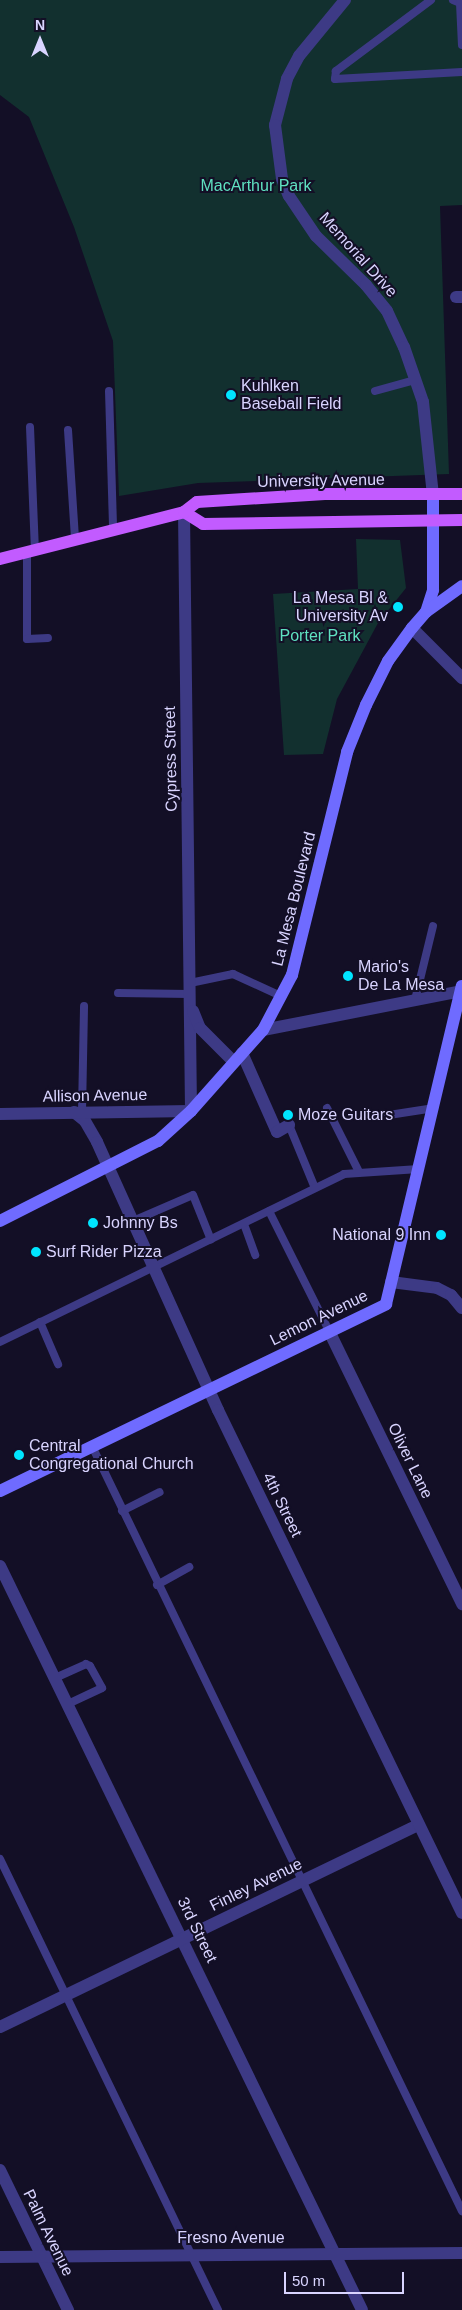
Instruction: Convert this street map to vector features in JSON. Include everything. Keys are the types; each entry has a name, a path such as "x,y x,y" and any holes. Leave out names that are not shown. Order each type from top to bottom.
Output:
{"main road":[{"name":"University Avenue","path":"0,559 184,512 197,502 325,494 433,496 462,494"},
{"name":"Memorial Drive","path":"433,496 434,522"},
{"path":"184,512 203,524 434,522 462,520"},
{"name":"La Mesa Boulevard","path":"426,612 433,590 434,522"},
{"name":"La Mesa Boulevard","path":"0,1221 108,1169 158,1141 191,1110 263,1030 292,975 347,752 388,661 426,612 462,586"},
{"name":"Lemon Avenue","path":"0,1491 386,1304 461,989"}],"street":[{"name":"Memorial Drive","path":"345,0 299,56 287,79 275,125 282,179 289,196 316,236 366,285 387,311 423,402 433,496"},
{"name":"Cypress Street","path":"184,512 191,1110"},
{"path":"412,628 462,678"},
{"path":"263,1030 461,989"},
{"name":"Cypress Street","path":"190,994 200,1028 238,1057"},
{"path":"238,1057 277,1132 289,1125"},
{"name":"Allison Avenue","path":"0,1114 191,1110"},
{"name":"4th Street","path":"78,1112 97,1142 155,1267 208,1390 418,1826 462,1913"},
{"path":"391,1282 437,1288 451,1295 462,1308"},
{"name":"Oliver Lane","path":"329,1331 462,1604"},
{"name":"3rd Street","path":"0,1566 184,1938 362,2310"},
{"name":"Finley Avenue","path":"0,2027 418,1826"},
{"name":"Palm Avenue","path":"0,2170 68,2310"},
{"name":"Fresno Avenue","path":"0,2257 462,2253"}],"lane":[{"path":"431,0 336,70 335,79 462,72"},
{"path":"452,0 460,3 462,45"},
{"path":"375,391 415,380"},
{"path":"108,391 113,529"},
{"path":"30,427 31,551 27,640 48,638"},
{"path":"68,430 76,539"},
{"path":"415,1000 433,926"},
{"path":"118,993 190,994 233,974 281,996"},
{"path":"78,1112 84,1006"},
{"path":"327,1108 359,1172"},
{"path":"376,1117 434,1108"},
{"path":"289,1125 315,1188"},
{"path":"0,1342 344,1174 419,1169"},
{"path":"133,1221 193,1195 211,1240"},
{"path":"269,1211 329,1331"},
{"path":"244,1224 255,1255"},
{"path":"40,1322 58,1364"},
{"path":"92,1446 157,1585 462,2211"},
{"path":"122,1511 160,1492"},
{"path":"157,1585 188,1567"},
{"path":"55,1678 86,1664 90,1666 102,1688 68,1704"},
{"path":"0,1859 218,2310"}],"green space":[{"name":"MacArthur Park","path":"0,0 462,0 462,205 440,206 449,474 198,483 119,496 113,341 74,227 29,117 0,95"},
{"name":"Porter Park","path":"356,539 400,540 406,588 378,623 337,699 323,754 284,755 273,594 358,589"}],"place":[{"name":"Kuhlken Baseball Field","path":"231,395"},
{"name":"La Mesa Bl & University Av","path":"398,607"},
{"name":"Mario's De La Mesa","path":"348,976"},
{"name":"Moze Guitars","path":"288,1115"},
{"name":"Johnny Bs","path":"93,1223"},
{"name":"National 9 Inn","path":"441,1235"},
{"name":"Surf Rider Pizza","path":"36,1252"},
{"name":"Central Congregational Church","path":"19,1455"}]}
